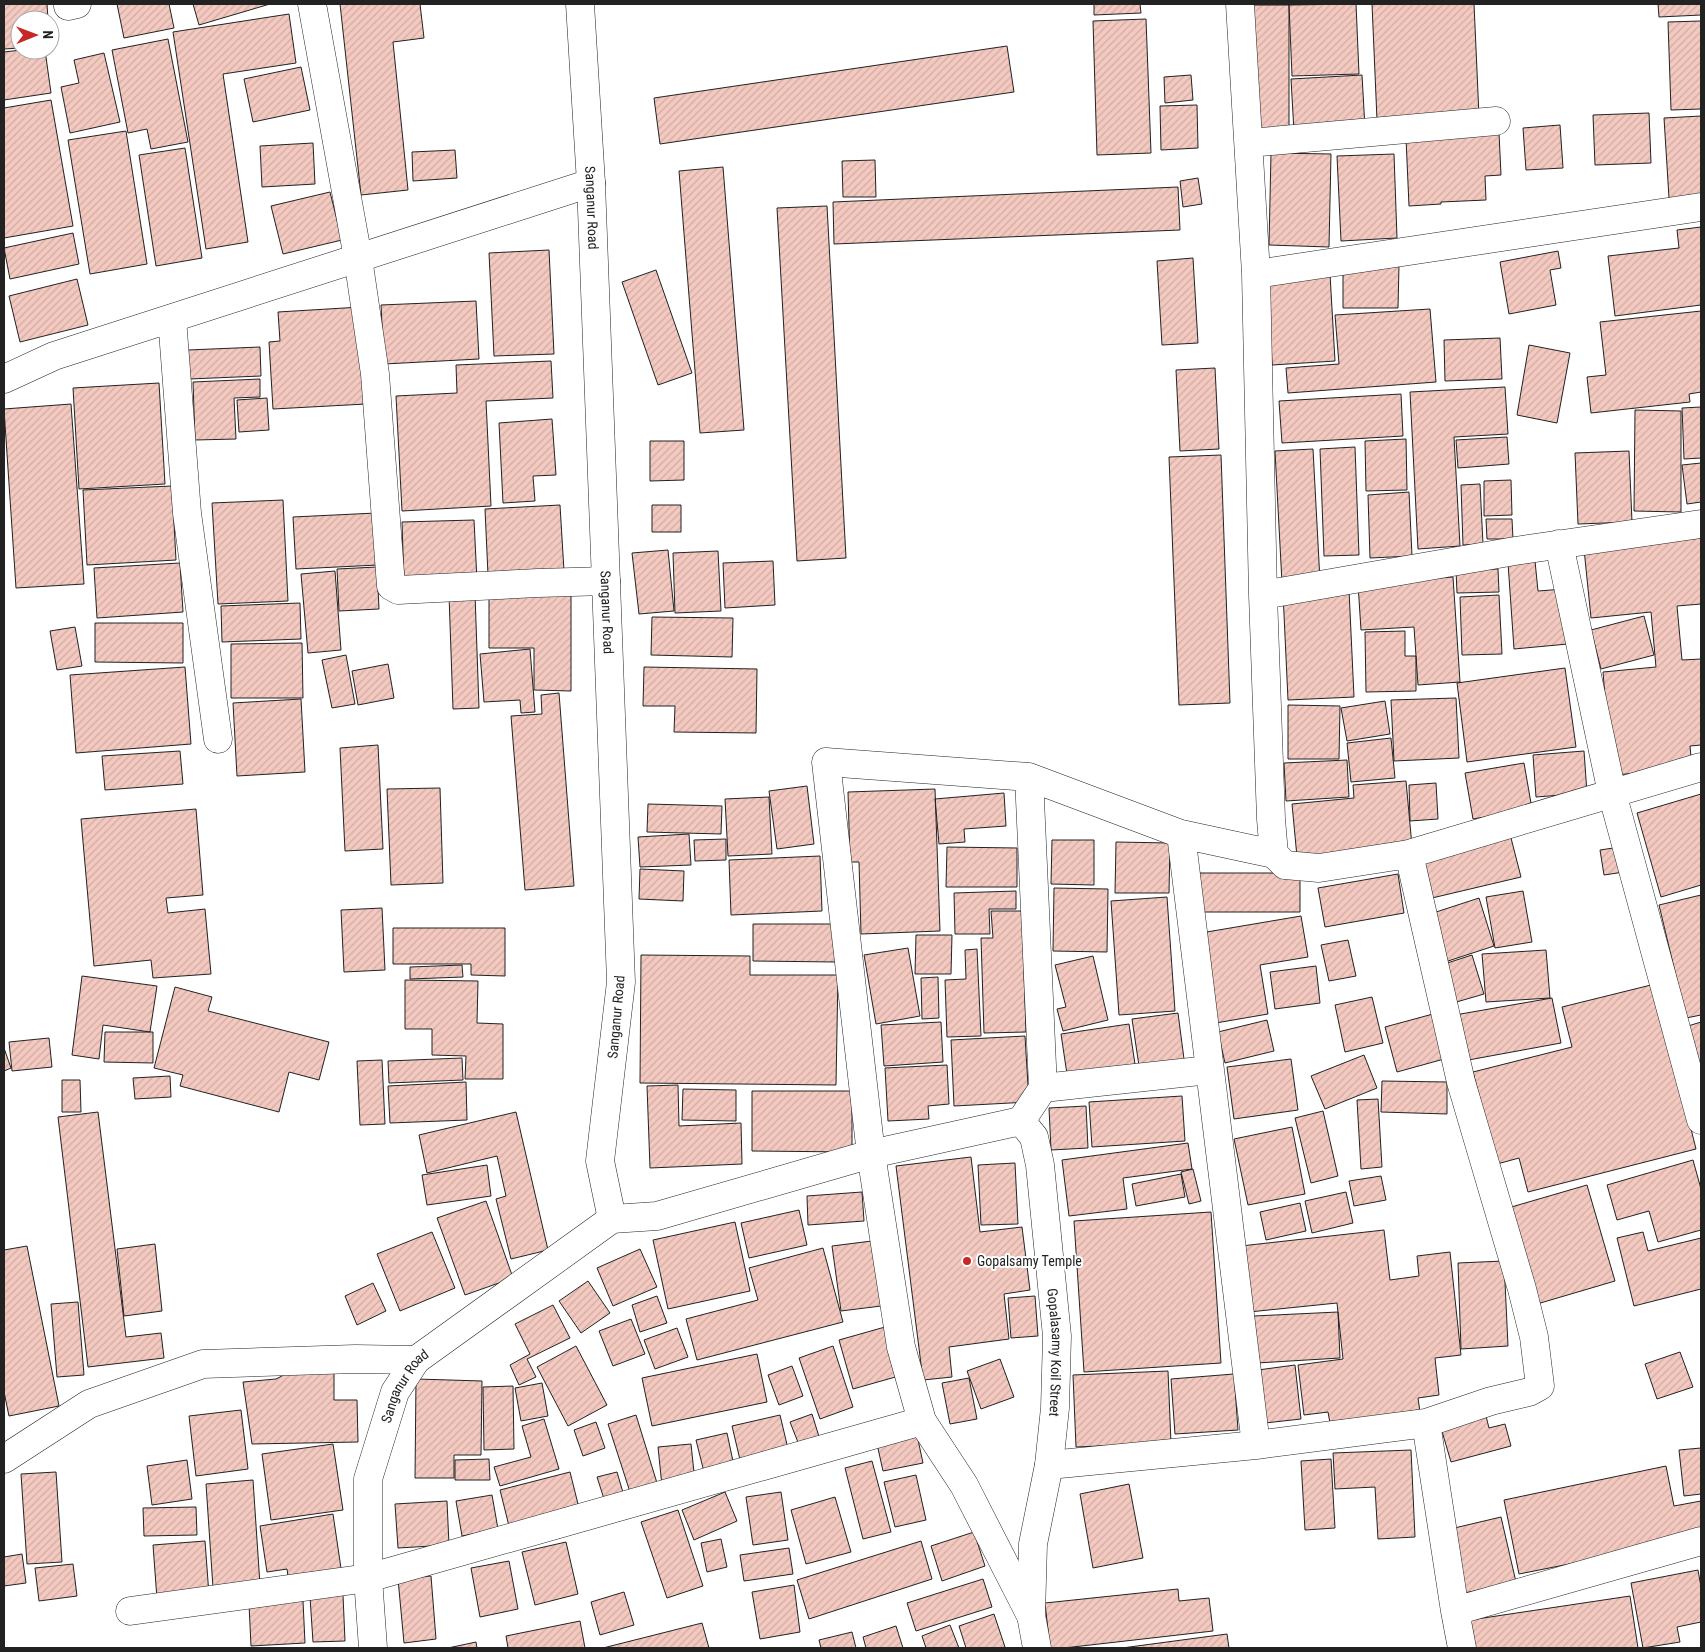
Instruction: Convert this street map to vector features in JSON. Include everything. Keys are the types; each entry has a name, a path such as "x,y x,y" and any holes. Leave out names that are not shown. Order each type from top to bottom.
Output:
{"street":[{"path":"312,4 358,258 375,374 391,586 398,590 538,582 606,581"},
{"name":"Sanganur Road","path":"373,1648 368,1578 368,1479 394,1392 416,1360 612,1219 600,1161 621,982 591,183 580,4"},
{"path":"1240,4 1256,274 1263,595 1271,819 1274,854"},
{"path":"1249,143 1496,121"},
{"path":"4,378 54,356 591,183"},
{"path":"1256,274 1701,207"},
{"path":"172,318 187,513 218,739"},
{"path":"1263,595 1559,544 1701,524"},
{"path":"1559,544 1612,793 1701,1120"},
{"path":"1031,1615 964,1485 922,1421 901,1347 871,1154 826,762 1029,777 1181,834 1274,854 1285,865 1319,868 1409,854 1701,767"},
{"path":"612,1219 656,1216 871,1154 1021,1121 1043,1088 1029,777"},
{"path":"1181,834 1256,1445"},
{"path":"1049,1465 1256,1445 1426,1423 1491,1401 1529,1392 1540,1386 1534,1337 1522,1289 1461,1082 1409,854"},
{"path":"1043,1088 1210,1070"},
{"name":"Gopalasamy Koil Street","path":"1021,1121 1034,1137 1040,1165 1057,1336 1055,1408 1049,1465 1033,1544 1031,1615 1036,1648"},
{"path":"4,1460 89,1404 203,1364 355,1359 416,1360"},
{"path":"130,1611 368,1578 922,1421"},
{"path":"1426,1423 1462,1648"},
{"path":"1455,1610 1701,1541"}],"building":[{"path":"4,4 47,4 47,10 10,10 10,49 4,49"},
{"path":"117,4 169,4 174,28 124,38"},
{"path":"193,4 270,4 199,25"},
{"path":"340,4 420,4 424,38 393,42 408,190 361,195"},
{"path":"1094,4 1140,4 1141,13 1094,15"},
{"path":"1356,4 1359,74 1292,76 1289,5"},
{"path":"1372,4 1474,4 1479,116 1377,120"},
{"path":"1658,4 1701,4 1701,15 1659,17"},
{"path":"1252,5 1289,5 1289,132 1251,132"},
{"path":"289,14 296,63 223,74 248,242 206,249 173,32"},
{"path":"1146,19 1151,153 1097,155 1093,21"},
{"path":"1701,21 1701,109 1671,110 1668,22"},
{"path":"168,39 188,142 151,149 147,129 128,133 112,50"},
{"path":"1007,46 1014,92 660,144 654,98"},
{"path":"10,51 10,60 46,60 51,93 4,100 4,52"},
{"path":"104,53 120,122 70,133 61,87 79,83 74,60"},
{"path":"301,67 310,110 253,122 244,79"},
{"path":"1191,75 1193,100 1165,103 1164,77"},
{"path":"1362,75 1365,128 1294,132 1291,79"},
{"path":"51,100 73,226 4,238 4,108"},
{"path":"1197,105 1198,148 1161,150 1160,106"},
{"path":"1649,113 1651,163 1595,165 1593,115"},
{"path":"1701,116 1701,196 1669,198 1664,118"},
{"path":"1560,125 1563,168 1526,170 1523,128"},
{"path":"126,131 147,264 90,274 68,140"},
{"path":"1499,133 1501,175 1485,176 1486,200 1441,202 1441,204 1409,206 1406,138"},
{"path":"313,143 315,184 262,187 260,146"},
{"path":"185,148 202,258 156,266 139,155"},
{"path":"455,150 457,178 413,181 412,152"},
{"path":"1271,153 1331,154 1329,247 1269,245"},
{"path":"1394,154 1397,238 1341,241 1337,156"},
{"path":"875,160 876,197 843,197 842,161"},
{"path":"723,167 744,430 700,433 679,171"},
{"path":"1198,178 1202,204 1183,207 1180,181"},
{"path":"1178,187 1180,230 834,244 833,202"},
{"path":"330,192 342,240 283,254 271,206"},
{"path":"827,206 846,558 797,561 777,208"},
{"path":"1701,227 1701,305 1615,316 1608,256 1679,248 1677,230"},
{"path":"73,233 79,264 10,279 4,248"},
{"path":"549,250 554,354 494,356 489,253"},
{"path":"1558,251 1561,268 1550,270 1556,305 1509,314 1500,262"},
{"path":"1193,258 1198,343 1162,345 1157,261"},
{"path":"1343,264 1399,265 1398,308 1343,308"},
{"path":"656,270 692,373 658,385 622,282"},
{"path":"1330,274 1335,361 1272,365 1268,278"},
{"path":"77,279 88,325 20,342 9,296"},
{"path":"476,301 479,359 384,364 381,305"},
{"path":"361,307 366,404 273,409 269,342 280,341 278,312"},
{"path":"1430,309 1436,382 1288,393 1286,368 1339,364 1335,315"},
{"path":"1701,311 1701,392 1689,394 1690,402 1591,413 1587,377 1606,375 1600,322"},
{"path":"1500,338 1502,379 1445,381 1444,340"},
{"path":"1529,345 1570,353 1557,423 1517,415"},
{"path":"260,347 261,376 189,379 188,350"},
{"path":"551,361 553,398 486,401 491,506 402,511 396,396 457,393 456,365"},
{"path":"1215,368 1219,449 1180,451 1176,370"},
{"path":"260,379 260,397 234,398 236,439 195,440 193,382"},
{"path":"159,383 165,484 79,489 73,388"},
{"path":"1505,387 1508,434 1454,437 1460,546 1418,549 1410,392"},
{"path":"1401,394 1403,436 1282,443 1279,401"},
{"path":"267,398 269,430 239,432 237,400"},
{"path":"71,404 84,584 16,588 4,409"},
{"path":"1701,407 1701,458 1684,459 1682,408"},
{"path":"1635,410 1681,411 1681,512 1634,511"},
{"path":"552,419 556,475 533,476 535,501 503,503 499,423"},
{"path":"1507,437 1509,464 1458,468 1456,440"},
{"path":"1406,439 1407,490 1366,491 1365,441"},
{"path":"650,441 684,441 684,480 650,481"},
{"path":"1355,447 1359,555 1324,556 1320,449"},
{"path":"1313,449 1320,581 1282,583 1275,451"},
{"path":"1629,451 1632,522 1578,524 1575,453"},
{"path":"1221,455 1230,703 1179,705 1169,457"},
{"path":"1701,463 1701,502 1687,504 1682,465"},
{"path":"1511,480 1512,515 1484,516 1484,481"},
{"path":"1480,484 1483,544 1463,545 1461,485"},
{"path":"172,486 176,560 87,565 83,490"},
{"path":"1409,492 1412,556 1370,558 1368,495"},
{"path":"283,500 288,601 218,604 212,503"},
{"path":"560,505 564,571 488,575 485,509"},
{"path":"652,505 681,505 681,532 652,532"},
{"path":"376,513 378,565 296,569 293,517"},
{"path":"1486,519 1512,519 1513,539 1487,539"},
{"path":"474,520 477,581 404,584 402,522"},
{"path":"1701,538 1701,604 1677,606 1682,660 1701,659 1701,745 1690,746 1692,768 1615,775 1607,720 1603,672 1656,667 1651,612 1591,618 1584,549"},
{"path":"668,550 674,611 639,614 632,553"},
{"path":"718,551 721,611 675,613 673,553"},
{"path":"773,561 775,605 725,608 723,563"},
{"path":"1535,561 1538,591 1564,589 1568,644 1514,649 1508,563"},
{"path":"180,563 183,612 97,618 94,568"},
{"path":"377,567 379,609 339,611 337,569"},
{"path":"1498,569 1499,592 1457,593 1456,570"},
{"path":"335,571 341,650 308,653 301,574"},
{"path":"1453,577 1460,682 1418,685 1414,627 1361,630 1358,584"},
{"path":"489,590 571,591 571,691 534,690 534,648 489,648"},
{"path":"1349,590 1354,697 1288,700 1283,593"},
{"path":"475,594 479,708 453,709 449,595"},
{"path":"1499,595 1502,654 1462,655 1460,597"},
{"path":"300,603 301,639 222,642 221,606"},
{"path":"1644,616 1654,655 1601,669 1591,630"},
{"path":"652,617 733,618 732,657 651,655"},
{"path":"95,623 183,623 183,663 95,662"},
{"path":"75,627 82,666 57,670 50,631"},
{"path":"1405,631 1405,656 1416,656 1416,691 1366,692 1365,632"},
{"path":"302,643 303,698 231,698 231,644"},
{"path":"530,649 535,712 521,713 520,700 484,702 480,654"},
{"path":"346,655 355,704 332,708 322,660"},
{"path":"388,664 394,698 358,705 352,671"},
{"path":"185,667 191,744 76,753 70,675"},
{"path":"644,667 757,669 756,733 674,732 675,706 643,706"},
{"path":"1565,668 1576,747 1467,762 1457,683"},
{"path":"559,693 574,886 525,890 511,716 542,714 541,695"},
{"path":"1456,698 1459,758 1394,761 1391,700"},
{"path":"301,699 305,772 237,776 233,703"},
{"path":"1385,701 1390,734 1347,741 1341,708"},
{"path":"1288,705 1340,706 1339,759 1288,759"},
{"path":"1391,738 1395,778 1351,782 1347,743"},
{"path":"378,745 383,849 345,851 340,748"},
{"path":"180,751 183,784 105,790 102,756"},
{"path":"1584,751 1587,793 1536,797 1533,755"},
{"path":"1347,760 1349,797 1286,801 1284,763"},
{"path":"1524,763 1532,809 1473,819 1465,773"},
{"path":"1406,781 1412,846 1297,857 1292,804 1354,798 1353,785"},
{"path":"1436,783 1438,819 1410,821 1409,785"},
{"path":"807,786 814,844 777,849 769,791"},
{"path":"440,788 443,883 391,885 387,789"},
{"path":"935,789 940,931 861,934 859,862 850,862 848,792"},
{"path":"1004,793 1006,826 964,829 965,842 939,844 935,799"},
{"path":"1701,794 1701,885 1661,897 1637,813"},
{"path":"769,797 772,854 728,856 725,799"},
{"path":"648,804 722,806 721,834 647,832"},
{"path":"196,809 203,895 166,898 168,913 205,909 211,974 153,978 151,960 94,966 81,819"},
{"path":"689,834 691,865 640,867 638,837"},
{"path":"1511,838 1521,877 1432,898 1422,860"},
{"path":"726,839 726,860 695,861 694,840"},
{"path":"1052,840 1094,840 1094,885 1051,884"},
{"path":"1116,842 1170,843 1169,893 1115,893"},
{"path":"947,847 1017,848 1017,887 946,887"},
{"path":"1620,847 1624,872 1604,875 1600,850"},
{"path":"820,856 822,911 731,915 729,860"},
{"path":"640,869 684,871 683,901 639,899"},
{"path":"1194,873 1300,873 1300,912 1195,912"},
{"path":"1398,874 1404,913 1325,927 1318,888"},
{"path":"1054,888 1108,889 1107,952 1053,951"},
{"path":"1016,891 1016,909 989,909 990,934 955,934 954,893"},
{"path":"1523,891 1532,942 1495,948 1486,897"},
{"path":"1701,895 1701,1015 1686,1018 1659,905"},
{"path":"1167,897 1175,1011 1119,1015 1111,901"},
{"path":"1479,898 1494,946 1445,962 1430,914"},
{"path":"382,908 385,970 344,972 341,910"},
{"path":"991,911 1022,911 1026,1032 984,1033 981,938 993,938"},
{"path":"1301,916 1308,957 1260,965 1268,1014 1210,1024 1195,934"},
{"path":"753,924 836,924 836,962 753,961"},
{"path":"393,928 505,928 505,976 471,975 471,964 393,964"},
{"path":"916,935 952,935 951,974 915,974"},
{"path":"1348,940 1356,976 1329,981 1321,945"},
{"path":"908,948 920,1016 876,1024 864,955"},
{"path":"977,949 981,1036 947,1037 945,980 966,979 965,950"},
{"path":"1546,950 1550,998 1486,1002 1482,954"},
{"path":"641,955 750,956 750,975 838,975 836,1085 640,1083"},
{"path":"1472,955 1484,994 1453,1003 1441,965"},
{"path":"1093,956 1108,1020 1063,1031 1057,1009 1066,1007 1055,965"},
{"path":"462,965 463,977 410,979 410,967"},
{"path":"1316,966 1320,1003 1275,1009 1270,972"},
{"path":"82,976 157,986 150,1032 103,1025 99,1059 72,1055"},
{"path":"938,977 939,1018 922,1019 921,978"},
{"path":"405,980 478,981 477,1023 503,1024 503,1079 465,1079 466,1056 432,1055 432,1029 405,1029"},
{"path":"1655,984 1696,1149 1528,1192 1519,1158 1497,1164 1473,1072 1572,1047 1562,1007"},
{"path":"175,987 212,997 208,1011 329,1042 319,1080 289,1072 279,1112 180,1086 183,1075 154,1068"},
{"path":"1372,997 1383,1043 1345,1052 1335,1005"},
{"path":"1552,998 1561,1043 1463,1061 1455,1015"},
{"path":"1178,1013 1184,1059 1139,1066 1132,1019"},
{"path":"1433,1014 1444,1059 1397,1072 1385,1027"},
{"path":"1267,1020 1274,1051 1225,1063 1218,1032"},
{"path":"941,1022 943,1062 884,1066 881,1025"},
{"path":"1701,1022 1701,1073 1688,1026"},
{"path":"1129,1024 1136,1071 1068,1081 1061,1034"},
{"path":"105,1032 153,1032 153,1063 104,1062"},
{"path":"1025,1036 1029,1102 954,1106 951,1040"},
{"path":"49,1038 52,1067 12,1071 9,1042"},
{"path":"4,1048 11,1068 4,1071"},
{"path":"1364,1055 1377,1088 1325,1109 1311,1076"},
{"path":"462,1058 463,1080 389,1083 388,1061"},
{"path":"1291,1059 1298,1110 1234,1119 1227,1067"},
{"path":"382,1060 385,1124 360,1125 357,1061"},
{"path":"947,1065 949,1104 928,1106 929,1119 888,1121 885,1068"},
{"path":"170,1076 171,1097 135,1099 133,1078"},
{"path":"62,1080 80,1080 81,1112 62,1112"},
{"path":"1382,1081 1447,1082 1447,1114 1381,1112"},
{"path":"466,1082 467,1120 390,1123 388,1086"},
{"path":"678,1085 679,1126 741,1123 742,1164 650,1168 647,1086"},
{"path":"683,1089 736,1090 736,1121 682,1120"},
{"path":"752,1091 852,1091 852,1152 752,1151"},
{"path":"1182,1096 1185,1141 1092,1147 1089,1102"},
{"path":"1378,1099 1382,1167 1361,1169 1357,1100"},
{"path":"1086,1106 1088,1148 1051,1150 1049,1108"},
{"path":"1323,1111 1338,1176 1311,1183 1295,1118"},
{"path":"98,1112 126,1337 161,1333 164,1358 88,1367 58,1117"},
{"path":"516,1112 548,1250 511,1259 496,1199 506,1196 497,1156 427,1173 419,1135"},
{"path":"1292,1127 1305,1194 1248,1205 1234,1139"},
{"path":"1188,1143 1192,1169 1123,1178 1127,1209 1069,1216 1062,1160"},
{"name":"Gopalsamy Temple","path":"971,1157 980,1232 1022,1227 1030,1290 1004,1294 1009,1339 949,1347 952,1377 923,1380 896,1166"},
{"path":"1693,1160 1701,1189 1701,1230 1658,1242 1649,1211 1617,1220 1607,1185"},
{"path":"1015,1163 1018,1224 981,1225 978,1165"},
{"path":"487,1165 491,1196 427,1205 422,1175"},
{"path":"1193,1169 1201,1201 1189,1204 1181,1172"},
{"path":"1181,1174 1185,1197 1136,1206 1132,1184"},
{"path":"1381,1176 1386,1200 1354,1206 1349,1181"},
{"path":"1587,1185 1615,1281 1537,1304 1508,1208"},
{"path":"862,1192 864,1221 808,1225 807,1196"},
{"path":"1346,1192 1353,1223 1312,1233 1305,1201"},
{"path":"486,1201 513,1278 465,1295 437,1218"},
{"path":"1300,1203 1306,1231 1266,1240 1260,1212"},
{"path":"799,1210 807,1245 749,1258 741,1223"},
{"path":"1211,1212 1221,1363 1084,1372 1074,1221"},
{"path":"735,1222 750,1291 668,1309 653,1240"},
{"path":"1384,1230 1390,1280 1419,1276 1417,1256 1450,1252 1461,1355 1435,1358 1439,1395 1418,1398 1420,1412 1330,1423 1328,1412 1304,1415 1298,1365 1343,1359 1337,1303 1249,1312 1241,1246"},
{"path":"432,1232 455,1288 400,1311 377,1254"},
{"path":"1643,1232 1648,1251 1701,1238 1701,1289 1634,1306 1617,1238"},
{"path":"872,1241 881,1306 841,1311 832,1246"},
{"path":"155,1244 162,1311 124,1316 117,1249"},
{"path":"27,1246 59,1406 9,1416 4,1392 4,1250"},
{"path":"823,1248 843,1322 697,1360 686,1319 758,1300 749,1268"},
{"path":"640,1249 657,1287 613,1306 597,1268"},
{"path":"1504,1261 1508,1346 1461,1349 1458,1263"},
{"path":"588,1281 610,1313 581,1333 559,1301"},
{"path":"373,1283 386,1311 357,1325 345,1296"},
{"path":"657,1296 667,1323 640,1332 632,1305"},
{"path":"1035,1296 1038,1336 1011,1338 1008,1298"},
{"path":"78,1302 84,1375 57,1377 51,1304"},
{"path":"553,1305 570,1338 527,1359 536,1377 519,1385 510,1365 530,1354 515,1324"},
{"path":"1338,1312 1340,1358 1257,1363 1254,1316"},
{"path":"631,1319 645,1354 613,1366 599,1331"},
{"path":"885,1327 899,1376 853,1389 839,1340"},
{"path":"677,1328 688,1357 655,1369 644,1340"},
{"path":"576,1346 607,1405 568,1426 537,1367"},
{"path":"833,1346 853,1407 820,1419 799,1358"},
{"path":"1680,1352 1693,1387 1657,1399 1645,1364"},
{"path":"757,1354 767,1402 652,1426 642,1378"},
{"path":"1000,1359 1014,1397 981,1409 967,1371"},
{"path":"334,1365 334,1400 357,1400 358,1442 252,1444 243,1382 276,1379 301,1366"},
{"path":"1295,1365 1301,1419 1265,1423 1258,1370"},
{"path":"792,1366 803,1396 779,1405 768,1375"},
{"path":"1168,1371 1171,1443 1076,1447 1073,1375"},
{"path":"1234,1374 1238,1430 1175,1434 1171,1379"},
{"path":"969,1378 977,1419 950,1424 942,1383"},
{"path":"416,1379 482,1381 481,1455 454,1455 454,1478 415,1478"},
{"path":"542,1383 548,1416 521,1421 515,1388"},
{"path":"513,1386 514,1449 484,1450 483,1387"},
{"path":"241,1410 248,1469 196,1476 189,1416"},
{"path":"812,1414 821,1443 801,1450 790,1422"},
{"path":"636,1415 657,1483 630,1492 608,1424"},
{"path":"780,1415 789,1453 741,1464 732,1426"},
{"path":"1486,1416 1489,1428 1505,1424 1511,1446 1451,1462 1441,1428"},
{"path":"544,1419 559,1469 500,1486 494,1467 531,1457 522,1426"},
{"path":"596,1422 605,1448 583,1456 574,1430"},
{"path":"727,1433 734,1466 704,1472 696,1440"},
{"path":"917,1435 923,1463 883,1471 877,1444"},
{"path":"333,1444 343,1510 271,1520 262,1454"},
{"path":"691,1444 695,1482 662,1486 658,1447"},
{"path":"1701,1448 1701,1494 1684,1496 1679,1450"},
{"path":"1411,1450 1415,1537 1378,1539 1375,1487 1335,1489 1333,1453"},
{"path":"489,1459 490,1480 455,1480 455,1460"},
{"path":"1331,1459 1335,1528 1305,1530 1301,1461"},
{"path":"187,1460 192,1499 152,1505 147,1466"},
{"path":"872,1461 891,1532 863,1539 845,1468"},
{"path":"1666,1466 1674,1506 1701,1501 1701,1531 1649,1542 1650,1548 1519,1574 1504,1500"},
{"path":"56,1472 62,1562 27,1564 21,1474"},
{"path":"570,1472 580,1512 510,1530 500,1490"},
{"path":"617,1472 624,1496 605,1502 597,1477"},
{"path":"916,1475 926,1520 895,1527 884,1482"},
{"path":"253,1480 260,1585 213,1588 206,1484"},
{"path":"1129,1484 1143,1558 1093,1568 1080,1494"},
{"path":"725,1492 737,1521 694,1540 682,1510"},
{"path":"781,1492 788,1540 753,1545 746,1497"},
{"path":"492,1495 498,1529 462,1536 456,1501"},
{"path":"835,1497 851,1552 806,1564 791,1510"},
{"path":"447,1501 449,1545 398,1548 395,1504"},
{"path":"196,1507 197,1535 144,1536 143,1508"},
{"path":"678,1510 703,1586 667,1598 641,1522"},
{"path":"333,1514 342,1575 289,1583 287,1569 267,1572 260,1526"},
{"path":"1501,1517 1516,1582 1460,1594 1446,1530"},
{"path":"974,1532 985,1566 942,1581 931,1546"},
{"path":"721,1539 727,1567 707,1572 701,1543"},
{"path":"205,1541 209,1595 157,1599 153,1545"},
{"path":"921,1541 932,1579 809,1619 797,1580"},
{"path":"566,1542 578,1594 535,1605 522,1552"},
{"path":"789,1548 793,1574 744,1581 740,1555"},
{"path":"22,1554 26,1583 4,1586 4,1557"},
{"path":"509,1561 518,1609 480,1617 471,1568"},
{"path":"73,1564 77,1596 39,1601 35,1568"},
{"path":"1698,1570 1701,1587 1701,1622 1677,1627 1680,1642 1643,1648 1631,1583"},
{"path":"431,1576 436,1639 404,1643 398,1579"},
{"path":"983,1579 992,1607 916,1631 907,1603"},
{"path":"794,1585 800,1632 760,1639 752,1592"},
{"path":"1178,1589 1179,1601 1209,1598 1213,1631 1050,1648 1045,1603"},
{"path":"624,1592 634,1625 600,1635 591,1602"},
{"path":"343,1595 345,1641 313,1642 310,1597"},
{"path":"1630,1596 1638,1648 1474,1648 1470,1620"},
{"path":"303,1601 305,1643 251,1646 249,1604"},
{"path":"994,1614 1005,1647 966,1648 959,1626"},
{"path":"580,1621 585,1648 508,1648 506,1636"},
{"path":"702,1623 709,1648 603,1648"},
{"path":"950,1625 959,1648 926,1648 922,1636"},
{"path":"896,1626 903,1648 866,1648 863,1637"},
{"path":"852,1632 856,1648 821,1648 819,1640"},
{"path":"1227,1634 1229,1648 1122,1648"},
{"path":"476,1642 477,1648 448,1648"}],"place":[{"name":"Gopalsamy Temple","path":"967,1261"}]}
